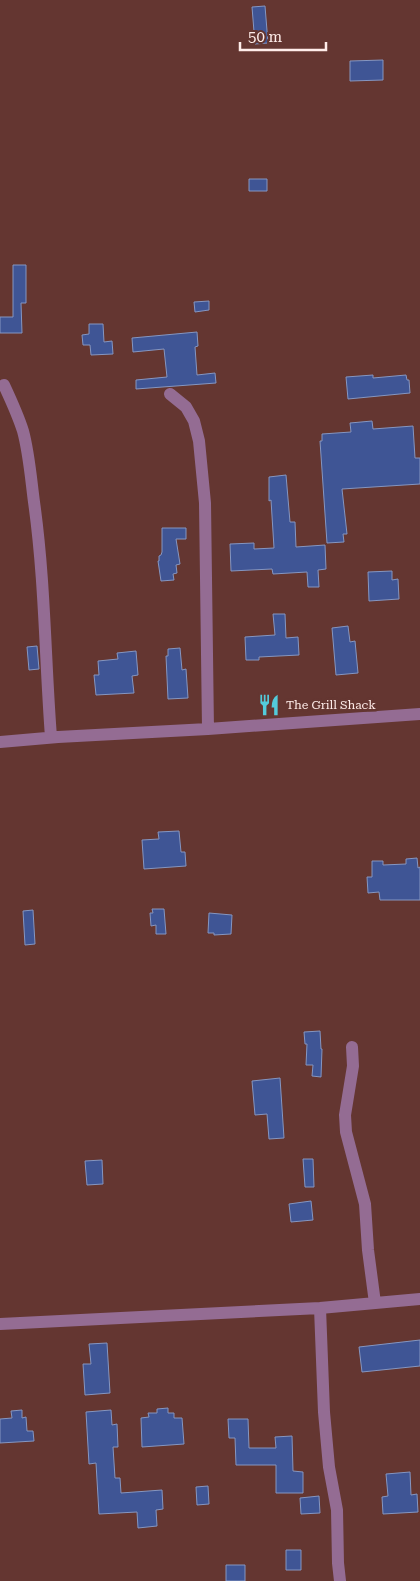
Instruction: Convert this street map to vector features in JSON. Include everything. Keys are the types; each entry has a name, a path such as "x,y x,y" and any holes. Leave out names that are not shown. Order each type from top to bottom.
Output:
{"street":[{"path":"4,385 23,432 39,538 51,737"},
{"path":"170,394 186,406 194,421 199,441 205,503 208,728"},
{"path":"0,742 51,737 420,714"},
{"path":"352,1047 353,1066 345,1115 346,1132 364,1204 375,1303"},
{"path":"0,1324 320,1308 420,1299"},
{"path":"320,1308 324,1412 329,1467 337,1510 340,1581"}],"building":[{"path":"265,6 268,43 255,44 252,7"},
{"path":"383,60 383,80 350,81 350,61"},
{"path":"249,179 267,179 267,191 249,191"},
{"path":"13,265 26,265 26,303 21,303 22,333 0,333 0,317 13,317"},
{"path":"209,301 209,310 195,312 194,302"},
{"path":"89,324 103,324 104,342 112,341 113,354 91,355 90,345 83,345 82,335 89,334"},
{"path":"197,332 198,346 195,347 197,375 215,373 216,383 136,389 136,380 167,377 164,349 133,352 132,338"},
{"path":"373,375 373,378 406,375 407,380 409,380 410,393 348,399 346,377"},
{"path":"372,421 373,429 413,426 415,458 420,458 420,484 342,489 347,534 343,534 344,542 327,543 320,441 322,441 322,434 351,432 350,423"},
{"path":"286,475 290,522 295,522 296,547 325,545 326,569 318,570 319,587 308,587 307,572 273,574 272,569 231,571 230,544 254,543 254,549 274,548 271,500 269,501 269,477"},
{"path":"162,528 186,528 186,539 176,539 180,564 176,565 177,573 173,574 174,580 161,581 158,561 162,552"},
{"path":"392,571 392,580 398,579 399,599 369,601 368,572"},
{"path":"273,614 285,614 286,638 298,637 299,655 259,657 259,660 246,660 245,637 275,635"},
{"path":"348,626 350,642 355,641 358,673 336,675 332,628"},
{"path":"37,646 39,669 29,670 27,647"},
{"path":"180,648 182,670 186,669 188,698 168,699 166,656 168,656 168,649"},
{"path":"136,651 138,675 132,676 134,693 96,695 94,675 99,675 98,661 118,659 117,653"},
{"path":"179,831 181,852 185,852 186,866 144,869 142,840 159,839 158,832"},
{"path":"417,858 418,868 420,867 420,900 380,900 379,892 368,893 367,877 372,877 372,861 383,861 383,865 406,864 406,859"},
{"path":"152,909 164,909 166,934 156,934 156,925 151,926 150,913 153,913"},
{"path":"33,910 35,944 25,945 23,911"},
{"path":"209,913 232,915 231,934 214,935 214,933 208,933"},
{"path":"320,1031 322,1049 321,1077 312,1076 313,1065 306,1065 307,1044 305,1044 304,1032"},
{"path":"280,1078 284,1138 269,1139 267,1114 255,1115 252,1081"},
{"path":"303,1159 313,1159 314,1187 305,1187"},
{"path":"102,1160 103,1184 87,1185 85,1161"},
{"path":"311,1201 313,1220 291,1222 289,1204"},
{"path":"420,1340 420,1366 362,1372 359,1347"},
{"path":"107,1343 110,1393 85,1395 83,1364 91,1364 89,1344"},
{"path":"168,1408 168,1413 174,1413 174,1418 182,1418 184,1444 142,1447 141,1418 149,1417 148,1413 157,1413 157,1409"},
{"path":"22,1410 22,1418 26,1417 27,1431 33,1431 34,1441 0,1443 0,1419 12,1418 11,1411"},
{"path":"111,1410 112,1425 117,1424 118,1447 113,1447 115,1478 120,1478 121,1493 162,1490 163,1509 156,1510 157,1526 138,1528 137,1512 99,1514 96,1463 89,1464 86,1412"},
{"path":"228,1419 248,1419 249,1448 276,1448 275,1437 292,1436 293,1471 303,1472 303,1493 276,1493 276,1465 236,1465 235,1438 229,1438"},
{"path":"410,1472 411,1495 417,1494 418,1512 383,1514 382,1497 388,1496 386,1474"},
{"path":"208,1486 209,1504 197,1505 196,1487"},
{"path":"319,1496 320,1513 301,1514 300,1498"},
{"path":"286,1550 301,1550 301,1570 286,1570"},
{"path":"226,1565 245,1565 245,1581 226,1581"}],"place":[{"name":"The Grill Shack","path":"269,705"}]}
